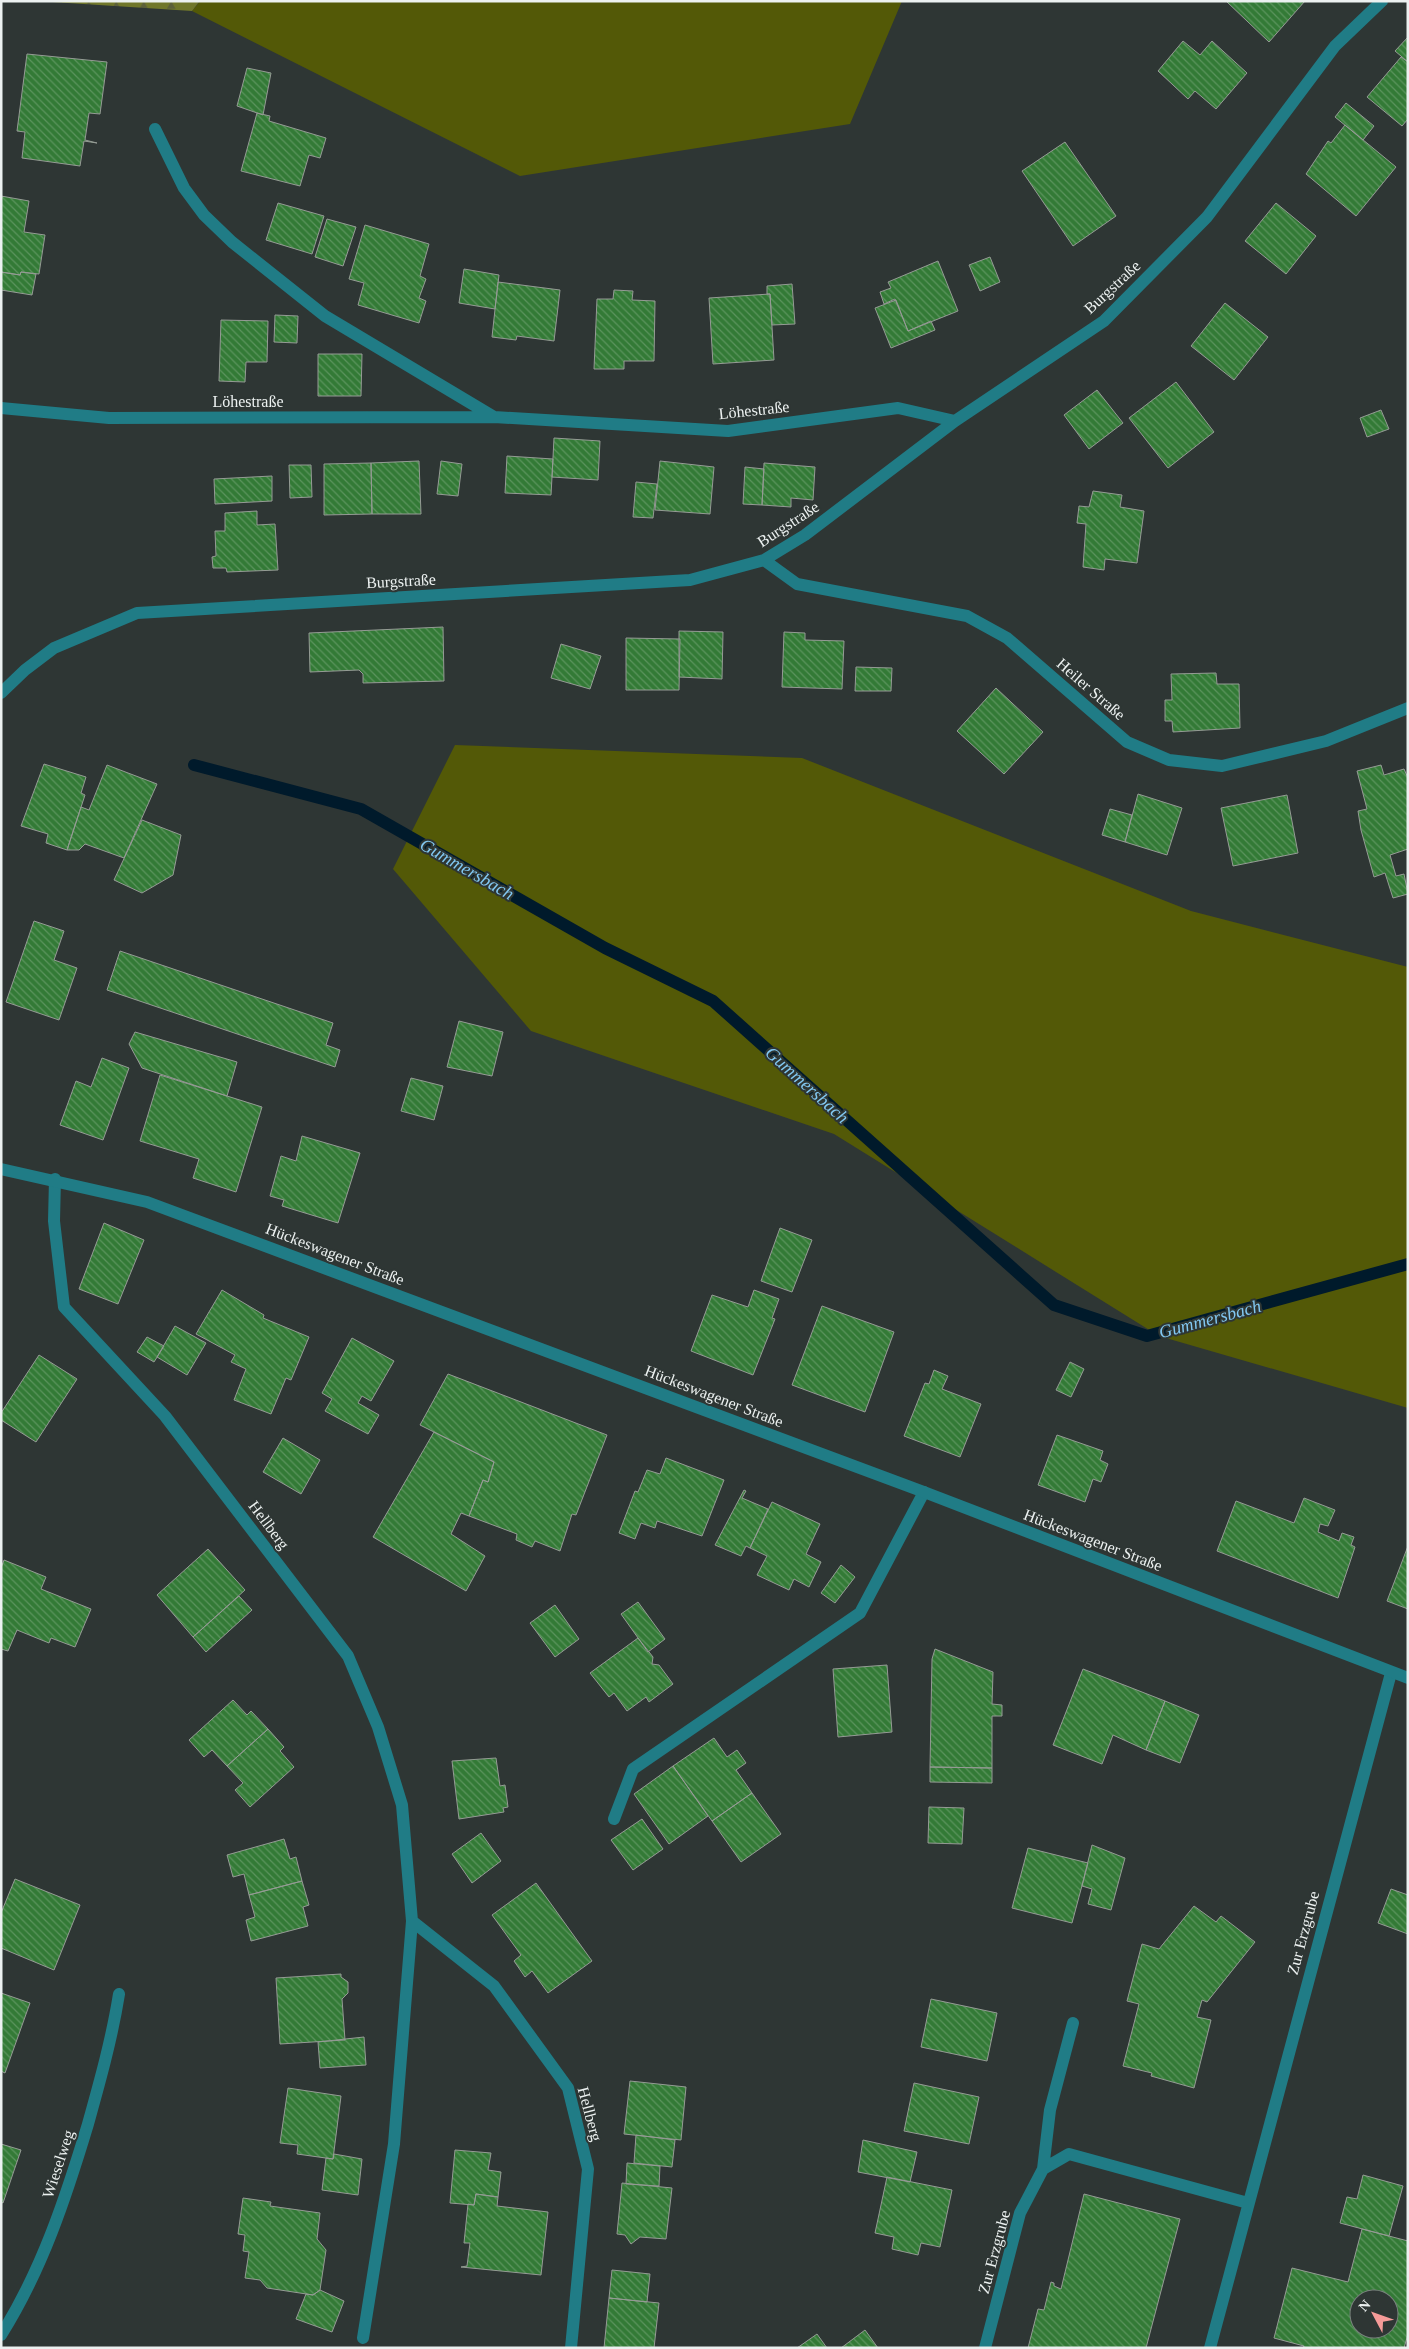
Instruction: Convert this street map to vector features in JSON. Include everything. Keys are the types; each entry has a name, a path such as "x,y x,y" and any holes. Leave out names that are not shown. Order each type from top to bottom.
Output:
{"street":[{"name":"Burgstraße","path":"1,693 25,670 54,648 137,613 690,580 764,560 805,536 955,421 1104,321 1207,217 1336,46 1382,1"},
{"name":"Löhestraße","path":"155,129 184,188 204,215 232,242 326,316 494,417"},
{"name":"Löhestraße","path":"1,408 109,418 494,417 728,431 898,408 955,421"},
{"name":"Heiler Straße","path":"764,560 797,584 967,616 1007,638 1127,742 1169,760 1222,766 1326,741 1408,708"},
{"name":"Hückeswagener Straße","path":"1,1169 55,1179 148,1202 924,1492 1408,1678"},
{"name":"Hellberg","path":"55,1179 54,1221 64,1307 165,1416 348,1656 378,1727 402,1805 412,1921 394,2144 363,2338"},
{"path":"614,1819 633,1769 860,1613 924,1492"},
{"name":"Zur Erzgrube","path":"1210,2348 1391,1673"},
{"name":"Hellberg","path":"412,1921 494,1986 568,2088 588,2168 571,2348"},
{"name":"Wieselweg","path":"1,2335 21,2303 48,2243 74,2171 112,2036 119,1994"},
{"name":"Zur Erzgrube","path":"985,2348 1020,2212 1043,2169 1050,2110 1073,2023"},
{"path":"1043,2169 1069,2154 1248,2203"}],"green space":[{"path":"37,1 200,1 192,11"},
{"path":"200,1 902,1 850,124 520,176 192,11"},
{"path":"455,745 802,758 1191,911 1408,967 1408,1408 1159,1336 834,1134 531,1031 393,869"}],"building":[{"path":"1226,1 1305,1 1269,42"},
{"path":"1408,37 1408,62 1395,51"},
{"path":"1183,41 1200,55 1212,41 1247,73 1216,109 1195,91 1188,99 1158,71"},
{"path":"27,54 107,62 100,114 89,113 85,140 97,143 84,141 80,166 22,158 25,132 17,131"},
{"path":"1401,57 1408,62 1408,119 1402,126 1367,97"},
{"path":"247,68 271,73 263,115 237,106"},
{"path":"1346,103 1374,126 1363,140 1335,117"},
{"path":"257,113 270,116 269,121 326,138 320,158 309,155 300,186 241,171"},
{"path":"1345,125 1396,167 1356,216 1306,174 1328,141 1331,143"},
{"path":"1065,142 1116,216 1073,246 1022,171"},
{"path":"1,196 29,201 24,232 45,235 39,274 21,272 20,275 1,272"},
{"path":"278,203 324,216 312,254 266,240"},
{"path":"1276,203 1316,236 1286,274 1245,241"},
{"path":"327,219 356,227 343,266 315,257"},
{"path":"365,225 429,244 420,276 426,279 419,298 426,301 419,323 358,305 364,283 349,279"},
{"path":"990,257 1000,282 980,291 969,265"},
{"path":"938,261 958,311 908,331 895,299 884,304 880,292 891,288 888,282"},
{"path":"464,269 499,275 495,309 459,303"},
{"path":"1,272 20,275 21,272 36,274 32,295 1,290"},
{"path":"498,282 560,290 554,341 517,336 516,340 492,337"},
{"path":"792,284 795,324 772,325 770,294 767,294 767,286"},
{"path":"614,290 633,291 632,300 655,301 654,361 624,361 624,369 594,369 597,299 613,299"},
{"path":"770,294 774,360 713,364 709,298"},
{"path":"896,300 908,331 931,321 935,330 891,348 875,308"},
{"path":"1225,303 1268,337 1234,380 1191,346"},
{"path":"275,315 298,316 297,343 274,342"},
{"path":"221,320 268,321 267,362 246,362 245,382 219,381"},
{"path":"318,354 362,354 361,396 318,396"},
{"path":"1176,382 1214,432 1168,468 1129,418"},
{"path":"1097,390 1123,423 1089,449 1064,415"},
{"path":"1381,410 1389,429 1367,437 1360,418"},
{"path":"554,438 600,441 598,480 552,477"},
{"path":"507,456 553,459 551,495 505,493"},
{"path":"419,461 421,514 372,514 371,463"},
{"path":"441,461 462,464 458,496 437,494"},
{"path":"660,461 714,467 710,514 655,510"},
{"path":"371,463 372,514 324,515 324,464"},
{"path":"764,463 815,467 813,500 791,498 791,507 762,505"},
{"path":"289,465 311,465 312,497 290,498"},
{"path":"745,467 764,469 762,505 743,504"},
{"path":"272,476 272,501 215,504 214,479"},
{"path":"636,482 657,484 653,518 633,517"},
{"path":"1093,491 1122,495 1120,507 1144,511 1137,563 1105,559 1104,570 1083,567 1086,524 1077,523 1079,506 1089,507"},
{"path":"257,511 257,525 275,524 278,570 227,572 226,568 213,568 212,557 216,556 215,531 225,531 225,513"},
{"path":"443,627 444,681 363,683 363,674 359,670 310,672 309,633"},
{"path":"679,631 723,632 722,679 679,677"},
{"path":"784,632 805,633 805,640 844,641 842,689 782,687"},
{"path":"626,638 680,639 679,690 626,690"},
{"path":"561,644 601,656 590,689 551,678"},
{"path":"856,667 892,668 891,691 855,691"},
{"path":"1216,673 1217,684 1239,684 1240,728 1173,732 1172,721 1165,721 1165,700 1172,700 1171,674"},
{"path":"996,688 1043,732 1004,774 957,731"},
{"path":"44,764 86,777 81,793 85,795 67,850 46,843 48,834 21,826"},
{"path":"107,765 157,784 124,858 85,844 79,850 67,850 81,807 89,810"},
{"path":"1381,765 1384,775 1404,769 1408,778 1408,849 1390,855 1396,876 1404,874 1408,894 1393,898 1385,873 1374,877 1361,830 1358,811 1367,809 1357,771"},
{"path":"1138,794 1182,808 1167,855 1125,842"},
{"path":"1287,795 1298,853 1233,866 1221,808"},
{"path":"1110,809 1132,815 1125,842 1102,835"},
{"path":"142,820 181,835 173,875 142,893 114,880"},
{"path":"34,921 64,931 54,960 77,968 59,1020 6,1002"},
{"path":"120,951 333,1023 326,1045 340,1050 335,1067 107,990"},
{"path":"459,1021 503,1032 492,1076 447,1067"},
{"path":"135,1032 237,1062 227,1096 142,1068 129,1044"},
{"path":"102,1058 129,1068 103,1140 60,1125 76,1081 91,1087"},
{"path":"160,1075 262,1107 236,1192 193,1178 199,1159 140,1141"},
{"path":"411,1078 443,1086 434,1120 401,1111"},
{"path":"302,1136 360,1153 338,1223 282,1206 284,1200 270,1196 281,1156 296,1161"},
{"path":"104,1223 144,1240 118,1304 79,1289"},
{"path":"780,1228 812,1240 792,1292 761,1281"},
{"path":"222,1290 264,1315 263,1318 309,1337 291,1380 286,1378 271,1414 234,1400 246,1369 231,1362 235,1355 196,1334"},
{"path":"754,1290 779,1299 772,1318 775,1319 753,1375 691,1351 712,1295 748,1307"},
{"path":"822,1306 894,1332 865,1412 792,1385"},
{"path":"175,1326 206,1343 187,1375 157,1357"},
{"path":"147,1337 164,1346 154,1362 137,1352"},
{"path":"352,1338 394,1361 371,1401 362,1396 358,1403 379,1415 368,1434 325,1411 332,1399 322,1393"},
{"path":"39,1355 77,1379 36,1442 1,1420 1,1413"},
{"path":"1070,1362 1084,1369 1071,1397 1056,1390"},
{"path":"934,1370 948,1376 942,1389 981,1404 960,1457 904,1436 925,1383 929,1384"},
{"path":"448,1374 607,1435 576,1515 572,1514 560,1551 535,1541 532,1547 516,1540 517,1534 469,1516 483,1480 488,1482 494,1462 420,1425"},
{"path":"434,1432 494,1462 488,1482 483,1480 469,1516 461,1513 451,1534 485,1556 466,1591 373,1537"},
{"path":"1057,1435 1103,1451 1100,1460 1108,1464 1101,1482 1093,1479 1085,1502 1038,1485"},
{"path":"283,1438 320,1460 301,1494 263,1472"},
{"path":"666,1458 724,1480 702,1536 657,1521 655,1528 641,1523 635,1539 619,1533 635,1491 638,1492 647,1470 660,1474"},
{"path":"744,1490 746,1491 742,1498 768,1509 750,1548 746,1546 741,1556 715,1545"},
{"path":"1304,1498 1335,1510 1328,1526 1320,1524 1318,1532 1339,1541 1342,1533 1354,1537 1351,1545 1355,1547 1338,1598 1217,1551 1236,1501 1294,1523"},
{"path":"772,1502 820,1524 806,1554 821,1562 809,1587 794,1579 789,1590 757,1575 767,1556 750,1548"},
{"path":"1408,1546 1408,1609 1387,1601"},
{"path":"208,1549 245,1590 193,1637 157,1595"},
{"path":"4,1560 46,1577 41,1589 91,1609 75,1647 51,1638 49,1643 17,1630 8,1651 1,1649 1,1568"},
{"path":"841,1565 855,1577 835,1603 821,1593"},
{"path":"239,1596 252,1610 206,1652 193,1637"},
{"path":"638,1602 665,1639 648,1652 621,1614"},
{"path":"555,1605 579,1639 555,1657 530,1623"},
{"path":"638,1638 653,1657 652,1664 659,1665 673,1684 649,1702 646,1697 627,1711 614,1693 609,1697 590,1673"},
{"path":"935,1649 993,1672 992,1704 1002,1705 1002,1716 992,1716 992,1768 930,1767 932,1659"},
{"path":"887,1665 892,1732 838,1737 833,1669"},
{"path":"1083,1669 1165,1701 1146,1750 1113,1735 1102,1764 1053,1745"},
{"path":"233,1700 247,1715 251,1711 268,1729 227,1766 212,1750 204,1757 189,1740"},
{"path":"1165,1701 1199,1715 1180,1763 1146,1750"},
{"path":"268,1729 284,1747 280,1751 294,1767 250,1807 235,1790 243,1783 227,1766"},
{"path":"714,1738 727,1757 737,1750 746,1763 736,1770 752,1793 712,1821 673,1766"},
{"path":"496,1758 500,1786 505,1785 508,1807 503,1808 504,1812 459,1819 452,1761"},
{"path":"673,1766 708,1816 669,1844 634,1794"},
{"path":"930,1767 992,1768 992,1783 930,1782"},
{"path":"752,1793 781,1834 741,1862 712,1821"},
{"path":"929,1807 964,1808 962,1844 928,1843"},
{"path":"642,1819 663,1849 633,1870 611,1840"},
{"path":"481,1833 501,1861 472,1883 452,1854"},
{"path":"284,1839 290,1859 296,1857 302,1881 249,1895 244,1874 233,1877 227,1855"},
{"path":"1092,1845 1125,1858 1111,1910 1088,1904 1092,1889 1082,1886"},
{"path":"1028,1848 1088,1863 1072,1923 1012,1908"},
{"path":"15,1879 80,1905 54,1970 1,1948 1,1913"},
{"path":"302,1881 309,1905 303,1907 308,1926 251,1941 246,1920 255,1917 249,1895"},
{"path":"536,1883 592,1961 548,1993 532,1971 525,1977 514,1961 521,1955 492,1915"},
{"path":"1391,1889 1408,1895 1408,1934 1378,1923"},
{"path":"1194,1906 1216,1922 1221,1916 1255,1942 1207,2002 1202,2000 1197,2017 1211,2020 1194,2088 1151,2076 1152,2073 1123,2066 1139,2004 1127,2001 1142,1944 1159,1949"},
{"path":"341,1974 341,1977 348,1982 348,1993 342,1999 345,2040 280,2044 276,1978"},
{"path":"1,1993 30,2003 5,2073 1,2071"},
{"path":"931,1999 997,2013 987,2061 921,2047"},
{"path":"364,2037 366,2065 320,2068 318,2042"},
{"path":"630,2081 686,2087 681,2140 624,2134"},
{"path":"914,2083 979,2097 969,2144 904,2131"},
{"path":"288,2088 341,2096 333,2159 297,2154 298,2145 280,2143"},
{"path":"636,2135 675,2140 672,2167 634,2163"},
{"path":"863,2140 917,2152 910,2182 858,2172"},
{"path":"1,2144 21,2150 3,2203 1,2202"},
{"path":"455,2150 491,2153 488,2170 501,2172 498,2197 476,2194 474,2205 450,2203"},
{"path":"334,2154 362,2159 358,2195 322,2190 326,2158 333,2159"},
{"path":"627,2163 660,2166 659,2186 626,2184"},
{"path":"1363,2175 1403,2186 1389,2236 1340,2223 1347,2197 1357,2199"},
{"path":"887,2177 952,2190 940,2247 921,2243 918,2255 892,2249 894,2237 875,2233"},
{"path":"622,2183 672,2188 666,2239 640,2237 631,2244 625,2235 617,2234"},
{"path":"476,2194 498,2197 497,2206 548,2212 541,2275 461,2267 467,2266 470,2243 464,2243 468,2204 474,2205"},
{"path":"1084,2194 1180,2219 1146,2348 1028,2348 1038,2309 1044,2310 1051,2282 1054,2283 1054,2286 1061,2289"},
{"path":"243,2198 271,2202 270,2206 320,2213 317,2239 326,2250 320,2290 313,2295 267,2288 260,2280 245,2278 249,2252 243,2251 245,2235 238,2234"},
{"path":"1362,2229 1408,2241 1408,2334 1404,2348 1303,2348 1304,2346 1274,2338 1292,2268 1348,2282"},
{"path":"612,2270 650,2274 647,2302 609,2298"},
{"path":"320,2290 344,2301 332,2332 296,2319 306,2294 313,2295"},
{"path":"609,2298 659,2303 654,2348 604,2348"},
{"path":"865,2330 878,2348 841,2348"},
{"path":"817,2334 827,2348 797,2348"}],"waterway":[{"name":"Gummersbach","path":"194,765 361,809 605,948 713,1001 1054,1305 1147,1336 1408,1264"}]}
